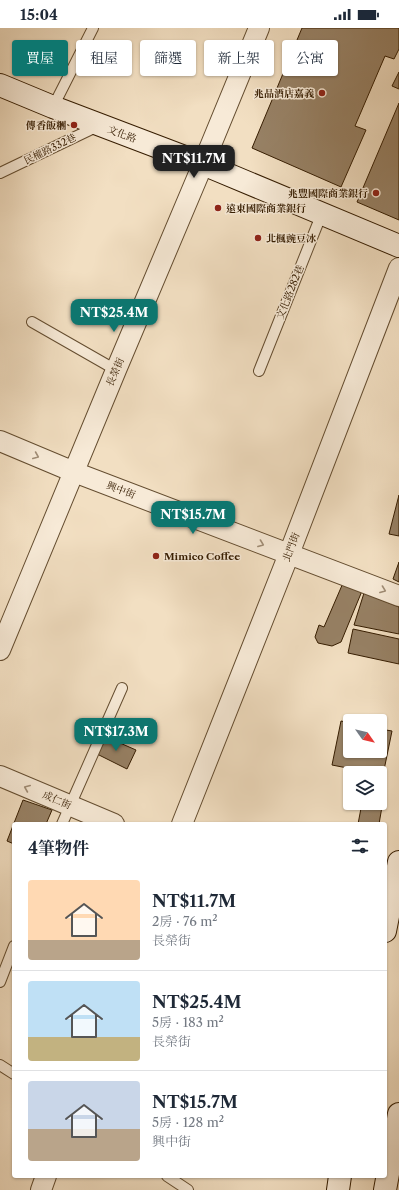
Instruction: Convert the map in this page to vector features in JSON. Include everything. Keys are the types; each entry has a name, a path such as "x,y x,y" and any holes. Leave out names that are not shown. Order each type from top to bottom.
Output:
{"street":[{"name":"長榮街","path":"0,650 203,164 258,28"},
{"name":"文化路","path":"0,84 53,107 203,164 399,246"},
{"name":"北門街","path":"183,822 399,268"},
{"name":"興中街","path":"0,441 74,472 399,596"},
{"name":"成仁街","path":"0,776 109,822"},
{"path":"387,921 399,862"},
{"path":"387,931 399,934"},
{"path":"385,1190 399,1114"},
{"path":"41,1190 45,1178"},
{"path":"338,1190 340,1178"}],"lane":[{"path":"53,107 93,28"},
{"name":"民權路332巷","path":"0,173 100,125"},
{"name":"文化路282巷","path":"258,371 322,213"},
{"path":"32,322 116,370"},
{"path":"63,822 122,688"},
{"path":"0,982 12,951"},
{"path":"0,1065 12,1073"},
{"path":"170,1178 188,1190"}],"building":[{"name":"兆品酒店嘉義","path":"302,28 399,28 399,49 394,59 385,56 355,126 366,130 341,187 252,148 282,76 338,76 338,40 297,40"},
{"path":"399,72 399,89 392,86"},
{"path":"399,103 399,220 357,202"},
{"path":"399,495 399,536 389,534"},
{"path":"399,562 399,582 393,579"},
{"path":"343,583 362,591 341,642 332,646 318,643 315,637 319,625 324,627"},
{"path":"364,593 399,607 399,634 354,625"},
{"path":"353,629 399,639 399,664 348,653"},
{"path":"341,721 343,721 343,758 386,758 385,766 343,767 332,765"},
{"path":"387,730 392,731 387,755"},
{"path":"104,736 136,750 127,769 97,754"},
{"path":"23,800 52,810 47,822 14,822"},
{"path":"361,810 381,810 379,822 358,822"},
{"path":"12,828 12,843 7,841"}],"place":[{"name":"兆品酒店嘉義","path":"322,93"},
{"name":"傳香飯糰","path":"74,125"},
{"name":"兆豐國際商業銀行","path":"376,193"},
{"name":"遠東國際商業銀行","path":"218,208"},
{"name":"北楓豌豆冰","path":"258,238"},
{"name":"Mimico Coffee","path":"156,556"}]}
